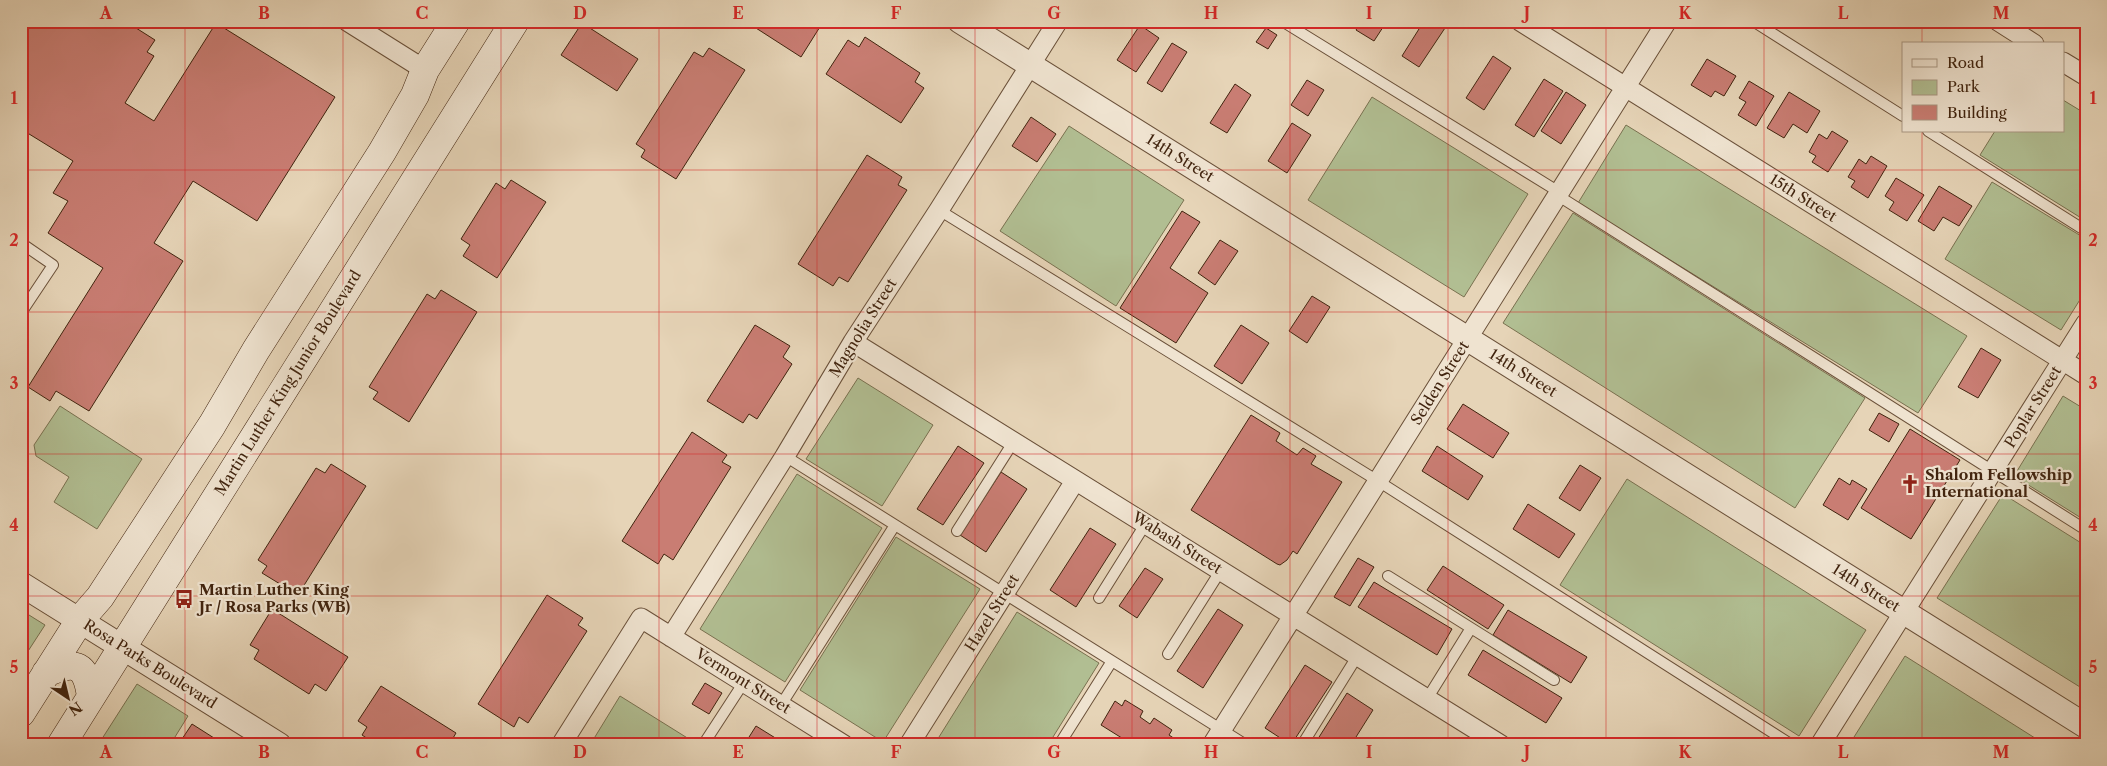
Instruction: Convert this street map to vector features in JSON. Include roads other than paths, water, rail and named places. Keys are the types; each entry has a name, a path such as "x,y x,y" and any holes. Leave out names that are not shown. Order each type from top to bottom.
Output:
{"main road":[{"path":"21,713 80,620 100,597 193,454 256,350 382,152 415,95 425,70 456,21"},
{"name":"Martin Luther King Junior Boulevard","path":"61,745 515,21"},
{"path":"382,152 382,169 390,178 400,179 418,176"},
{"path":"335,227 351,216 363,218 370,228 371,252"},
{"path":"46,673 65,665 79,668 88,677 91,698"}],"street":[{"path":"347,21 425,70"},
{"name":"14th Street","path":"960,21 2086,726"},
{"name":"Magnolia Street","path":"671,637 785,456 853,342 1058,21"},
{"name":"15th Street","path":"1520,21 2086,375"},
{"name":"Selden Street","path":"1217,737 1667,21"},
{"path":"1998,21 2031,42"},
{"path":"2064,63 2086,76"},
{"name":"Poplar Street","path":"1820,745 2086,323"},
{"name":"Wabash Street","path":"853,342 1501,745"},
{"name":"Hazel Street","path":"909,745 1075,481"},
{"name":"Rosa Parks Boulevard","path":"21,584 279,745"},
{"name":"Vermont Street","path":"561,745 641,618 780,705 833,742"}],"lane":[{"path":"1282,21 2086,530"},
{"path":"1753,21 1902,115"},
{"path":"1930,132 2086,231"},
{"path":"939,210 1378,481 1792,745"},
{"path":"21,243 53,265 21,313"},
{"path":"957,531 1014,441"},
{"path":"785,456 1112,661 1217,737 1246,745"},
{"path":"1099,598 1146,523"},
{"path":"780,705 896,525"},
{"path":"1168,654 1221,570"},
{"path":"1388,576 1554,680"},
{"path":"1427,699 1472,628"},
{"path":"1302,745 1358,655"},
{"path":"1059,745 1112,661"},
{"path":"703,745 744,682"}],"place":[{"name":"Shalom Fellowship International","path":"1910,484"},
{"name":"Martin Luther King Jr / Rosa Parks (WB)","path":"184,599"}]}
